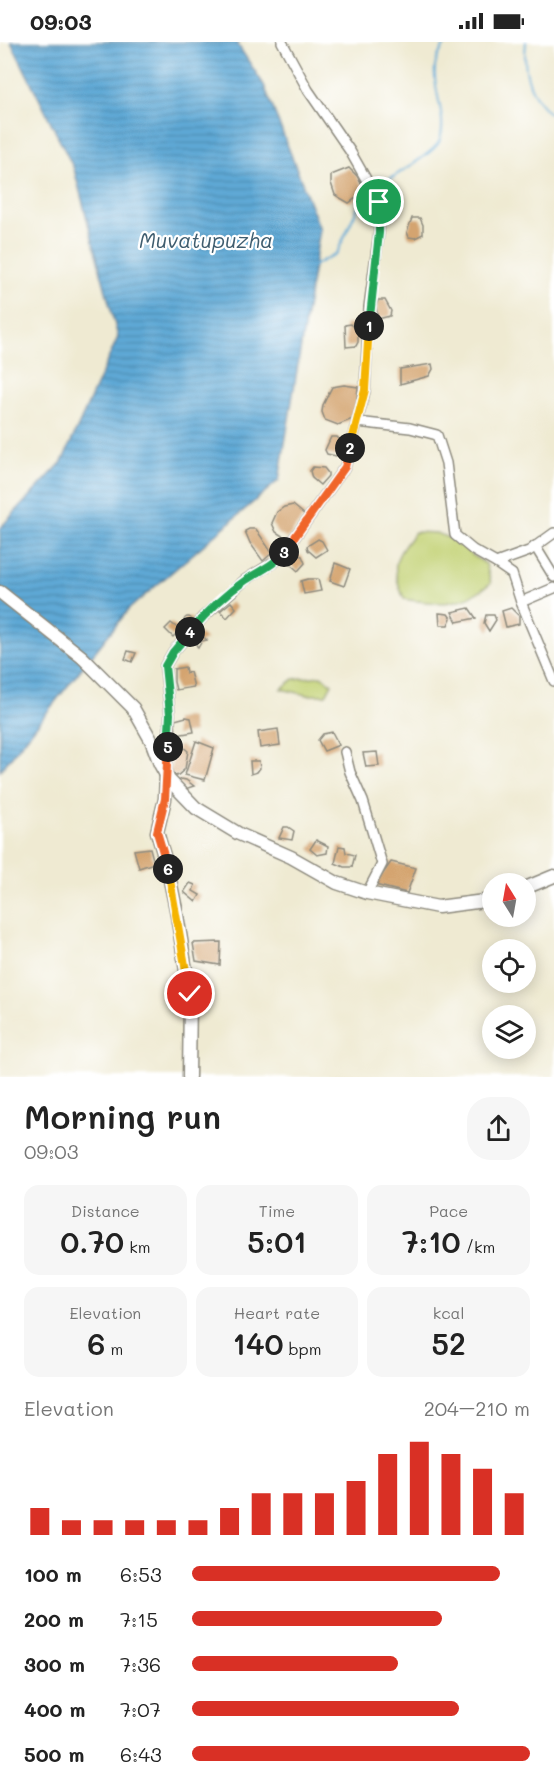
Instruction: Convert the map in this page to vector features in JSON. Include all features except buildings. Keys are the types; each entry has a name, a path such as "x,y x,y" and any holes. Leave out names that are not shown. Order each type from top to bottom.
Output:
{"main road":[{"path":"0,592 82,657 133,708 169,780 196,808 231,829 291,857 337,883 367,893 438,907 482,901"},
{"path":"166,774 165,799 157,832 176,909 190,994 189,1077"},
{"path":"536,883 554,876"}],"street":[{"path":"166,774 170,714 165,666 173,652 203,617 244,580 279,559 345,467 365,390 369,307 379,233 379,202 350,151 308,90 282,42"},
{"path":"357,422 410,428 437,435 446,463 455,535 473,550 496,562 512,574 521,602 554,681"},
{"path":"496,562 529,551 554,533"},
{"path":"536,546 554,577"},
{"path":"521,602 554,588"},
{"path":"345,752 382,864 367,893"}],"green space":[{"path":"415,532 436,533 462,543 472,555 486,564 491,583 470,596 450,602 404,599 397,578 396,564 402,550"},
{"path":"321,676 332,684 326,695 307,695 281,689 294,679"}],"water":[{"name":"Muvatupuzha","path":"11,42 236,42 264,85 320,229 279,480 129,609 0,771 0,528 62,462 118,337 74,169"}],"waterway":[{"path":"378,186 420,159 439,142 442,124 435,67 436,60 447,42"},
{"path":"526,42 525,64 530,84 539,101 554,117"},
{"path":"313,266 337,253 362,198 366,195"}],"route":[{"path":"190,994 176,909 157,832 165,799 170,714 165,666 173,652 203,617 244,580 279,559 345,467 365,390 369,307 379,233 379,202"}]}
